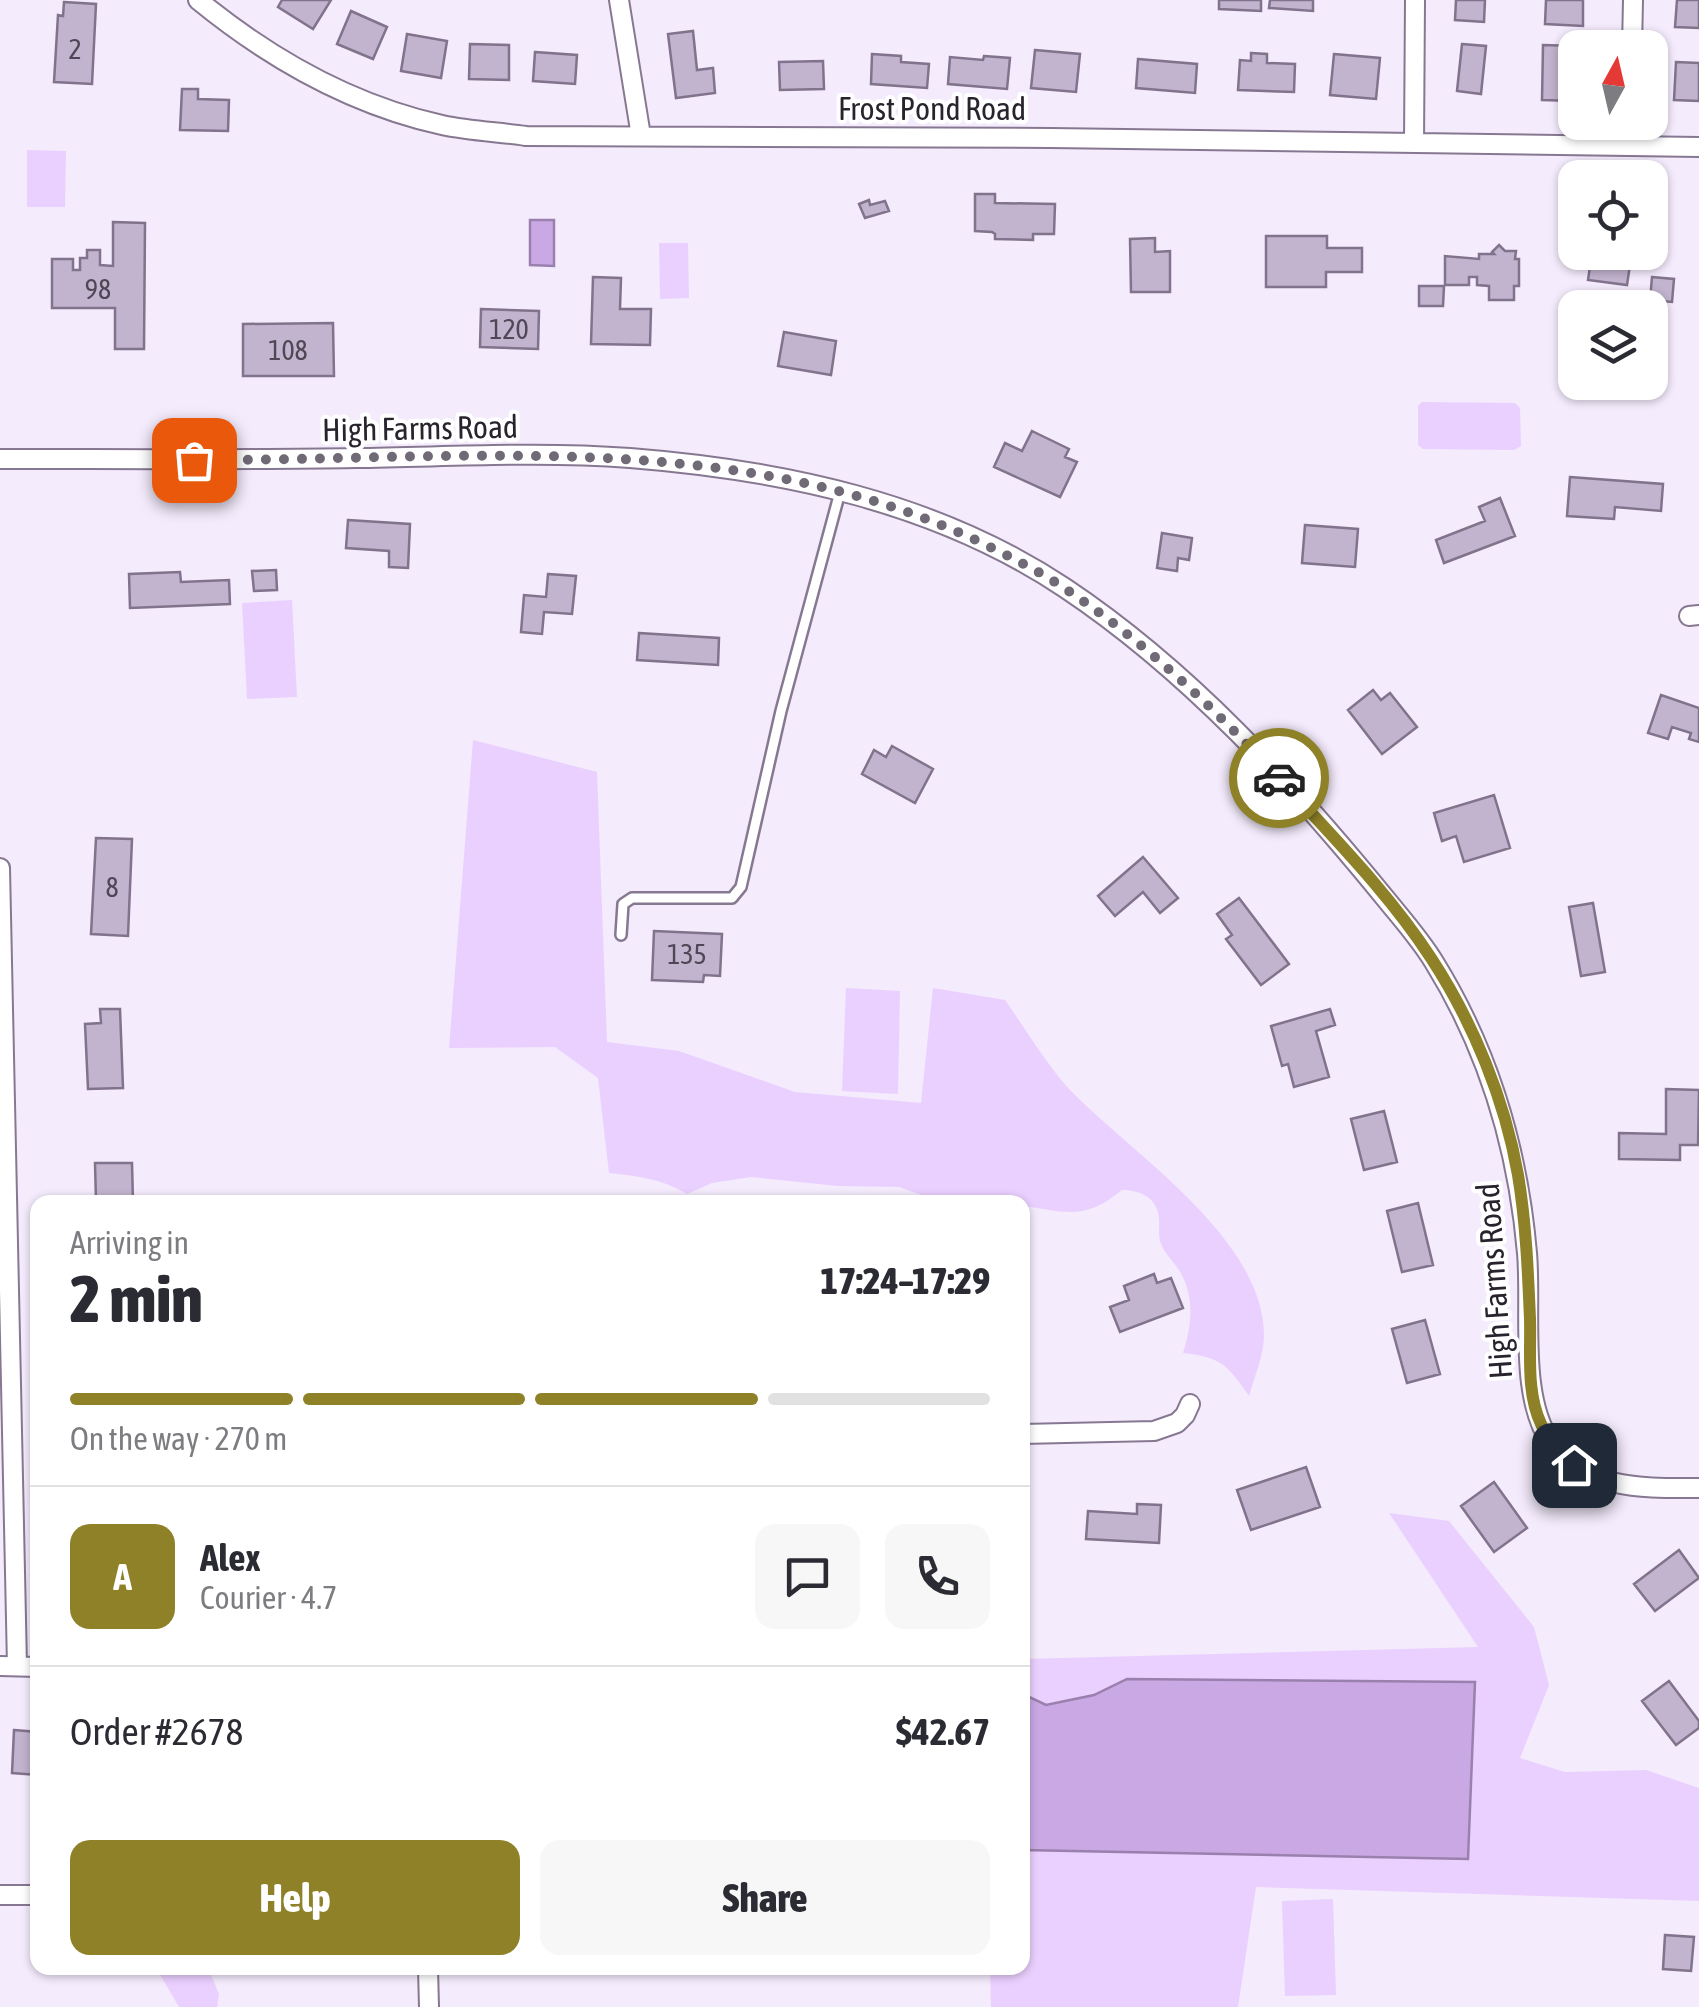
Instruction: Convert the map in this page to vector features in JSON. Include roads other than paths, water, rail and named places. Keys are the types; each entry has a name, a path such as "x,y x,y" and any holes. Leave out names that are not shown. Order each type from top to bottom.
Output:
{"street":[{"name":"Frost Pond Road","path":"198,0 297,70 367,101 442,125 526,136 1699,147"},
{"path":"619,0 641,136"},
{"path":"1414,143 1415,0"},
{"path":"1632,30 1633,0"},
{"path":"1630,140 1630,146"},
{"name":"High Farms Road","path":"0,458 628,458 749,472 840,490 952,528 1022,562 1112,623 1182,680 1248,744 1345,850 1432,959 1462,1012 1488,1072 1518,1175 1528,1257 1532,1393 1545,1432 1565,1458 1610,1483 1645,1488 1699,1488"},
{"path":"0,868 8,1666"},
{"path":"1030,1434 1154,1431 1177,1423 1190,1404"},
{"path":"0,1895 30,1895"},
{"path":"428,1975 429,2007"}],"lane":[{"path":"621,935 624,904 632,898 732,898 742,886 781,711 840,490"}]}
